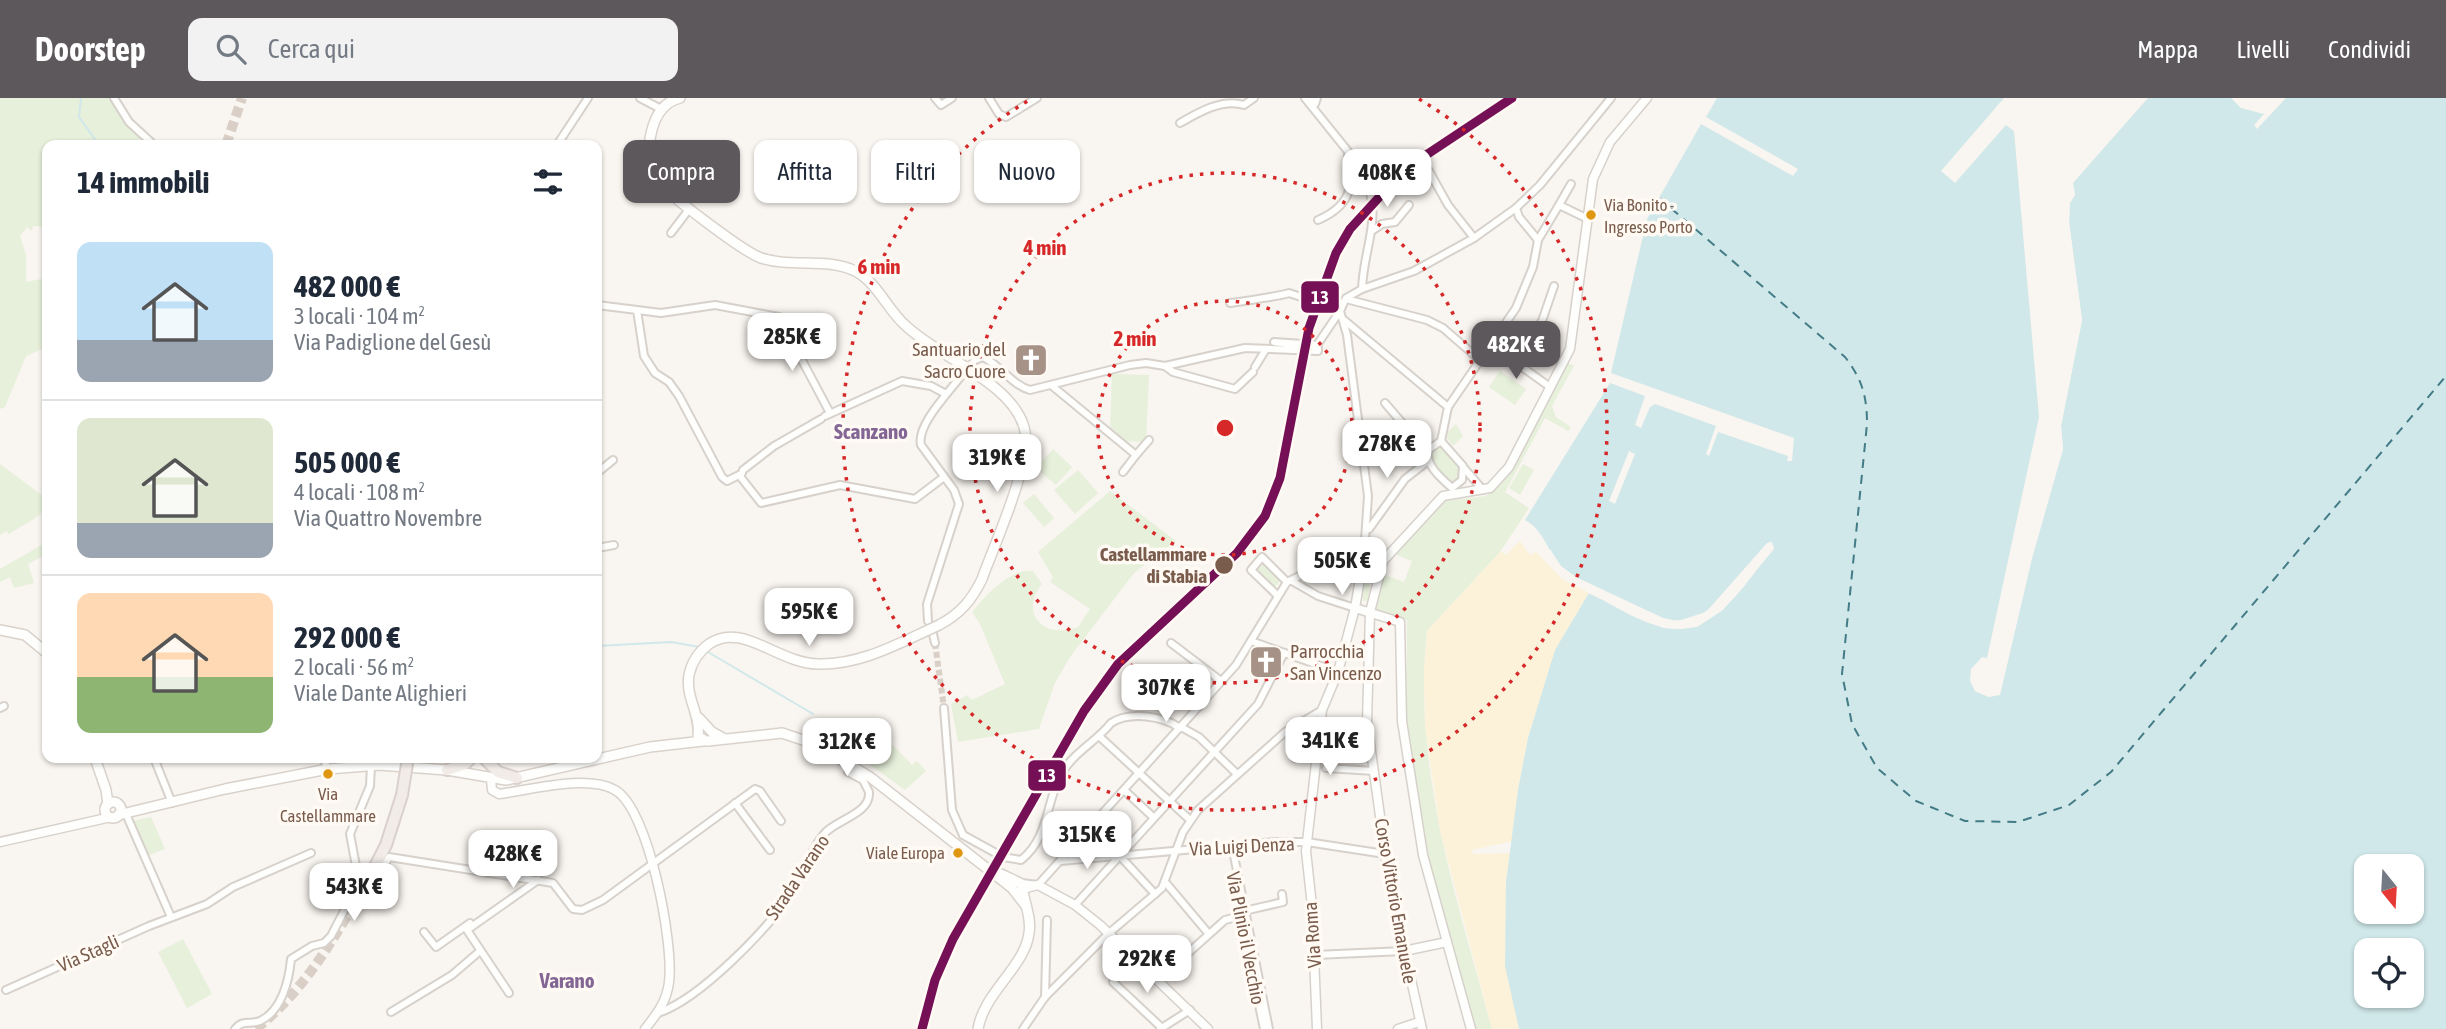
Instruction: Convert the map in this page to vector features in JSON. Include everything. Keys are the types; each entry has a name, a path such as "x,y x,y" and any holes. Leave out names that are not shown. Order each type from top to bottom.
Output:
{"highway":[{"path":"363,881 386,845 402,795 407,763"},
{"path":"447,769 465,763"},
{"path":"489,763 498,772 517,778"}],"main road":[{"path":"680,98 671,100 661,109 650,131 648,156 656,178 690,208 760,257 855,271 873,285 893,314 913,333 1000,392 1016,411 1025,428 1026,453 973,596 961,610 928,633 870,656 837,663 794,661 741,636 729,635 710,643 698,652 688,683 705,734"},
{"path":"0,630 25,635 42,649"},
{"path":"602,758 650,747 689,743 705,734 724,738 782,733 796,736 850,763 974,860 1018,888 1030,924 1028,939 986,1005 978,1029"},
{"path":"96,763 115,810 137,811 172,805 225,789 328,769 371,766 447,769 491,779 517,778 581,763"}],"street":[{"path":"114,98 129,122 149,140"},
{"path":"560,140 588,98"},
{"path":"640,98 661,109"},
{"path":"935,98 941,105 952,98"},
{"path":"989,98 999,114 1006,117 1037,98"},
{"path":"1180,123 1222,100 1233,99 1244,105 1254,98"},
{"path":"1307,98 1315,104 1317,98"},
{"path":"1307,98 1367,181 1375,229 1362,278 1365,289"},
{"path":"928,621 927,604 958,512 954,490 921,445 920,438 946,394 975,360 983,357 998,365 1027,390 1130,365 1146,363 1165,366 1245,348 1318,351 1318,348 1274,342 1317,345 1345,301 1365,289 1414,271 1474,238 1516,208 1540,185 1611,98"},
{"path":"1452,491 1487,489 1509,467 1570,349 1592,179 1610,142 1647,98"},
{"path":"1318,220 1338,211 1344,204 1350,187 1351,167 1347,150"},
{"path":"1429,170 1448,205 1474,238"},
{"path":"1368,530 1405,480 1441,441 1448,407 1499,334 1524,292 1538,240 1572,184"},
{"path":"1375,229 1395,222 1409,205"},
{"path":"1559,206 1586,218"},
{"path":"671,233 690,208"},
{"path":"1516,208 1519,217 1538,240"},
{"path":"1550,387 1516,364 1542,321 1554,286"},
{"path":"1230,303 1261,296 1282,297 1289,293 1304,298 1345,301 1427,320 1443,328 1480,360"},
{"path":"602,306 661,313 715,305 779,317 819,397 825,416"},
{"path":"637,310 644,356 650,366 669,382 722,477 727,481 738,476 774,446 825,416 902,381 931,386 946,394"},
{"path":"1340,311 1344,320 1368,488 1368,530 1364,555"},
{"path":"1344,320 1448,407"},
{"path":"1499,334 1522,351"},
{"path":"1165,366 1173,372 1235,389 1254,370 1266,349"},
{"path":"1051,385 1136,455"},
{"path":"1385,403 1452,491"},
{"path":"1123,472 1149,440"},
{"path":"1441,441 1487,489"},
{"path":"602,469 613,460"},
{"path":"1038,885 1221,681 1251,641 1277,595 1290,582 1348,553 1383,561 1443,496 1462,480 1463,466"},
{"path":"738,476 761,503 840,485 915,499 944,477"},
{"path":"602,547 614,545"},
{"name":"Via Roma","path":"1317,1029 1312,906 1305,864 1307,842 1322,710 1338,672 1355,608 1364,555"},
{"path":"1277,595 1251,570 1262,557 1290,582 1318,596 1401,622 1402,721 1426,873 1471,1029"},
{"name":"Corso Vittorio Emanuele","path":"1383,561 1370,612 1367,710 1385,854 1420,1026"},
{"path":"928,633 935,643"},
{"path":"1251,641 1338,672"},
{"path":"1171,643 1221,681"},
{"path":"1075,905 1120,856 1121,850 1258,704 1284,653"},
{"path":"944,708 952,810 963,835 1003,858 1021,860 1039,840 1062,771 1079,751 1100,737 1118,719 1164,718 1192,732 1237,775"},
{"path":"1023,1029 1045,997 1108,934 1166,883 1191,820 1285,732 1322,710"},
{"path":"1100,737 1191,820"},
{"path":"1295,758 1318,755"},
{"path":"155,763 172,805"},
{"path":"325,763 328,769"},
{"name":"Strada Varano","path":"658,1013 674,1008 695,994 749,942 791,894 824,833 866,804 869,792 863,780 848,772 850,763"},
{"path":"371,766 370,786 350,835 363,881 372,887 389,857 553,883 573,909 582,910 603,900 651,862 755,789 760,791 781,821"},
{"path":"1326,768 1374,771"},
{"path":"491,779 492,790 499,793 579,783 606,785 617,791 632,808 651,862 670,948 669,983 658,1013 646,1029"},
{"path":"1124,790 1152,816"},
{"path":"734,803 770,850"},
{"path":"0,842 97,820 115,810 171,917"},
{"path":"956,846 963,835"},
{"name":"Via Luigi Denza","path":"1059,861 1307,842 1385,854"},
{"name":"Via Plinio il Vecchio","path":"1230,846 1266,1029"},
{"name":"Via Stagli","path":"6,990 171,917 207,904 233,887 311,853"},
{"path":"1120,856 1155,894"},
{"path":"424,932 436,947 536,880"},
{"path":"509,993 467,930 536,880"},
{"path":"235,1029 244,1022 262,1020 275,1007 288,979 291,959 312,946 324,943 331,936 363,881"},
{"path":"1166,883 1208,933"},
{"path":"1018,888 1038,885 1075,905 1208,1029"},
{"path":"1158,980 1225,920 1283,902 1282,894"},
{"path":"1045,997 1047,920"},
{"path":"1315,955 1404,951 1447,942"},
{"path":"391,1012 452,975 480,951"},
{"path":"1113,982 1166,1027 1189,1010"},
{"path":"1398,1029 1420,1026"}],"green space":[{"path":"0,98 109,98 124,123 141,138 42,140 42,227 33,226 32,231 27,227 20,236 26,255 26,282 42,279 42,349 26,356 5,407 0,409"},
{"path":"1566,362 1574,366 1552,406 1556,417 1571,427 1568,431 1545,418 1505,492 1529,508 1500,552 1427,631 1424,682 1432,782 1452,882 1492,1029 1476,1029 1429,859 1407,724 1407,620 1376,611 1382,574 1404,582 1412,561 1394,554 1445,501 1486,496 1502,482"},
{"path":"1500,371 1526,389 1515,405 1489,387"},
{"path":"1112,374 1149,375 1146,442 1124,441 1110,431"},
{"path":"1456,424 1463,436 1453,446 1447,438 1448,432"},
{"path":"1442,446 1461,468 1459,479 1451,485 1430,463 1428,455 1435,447"},
{"path":"1053,449 1072,467 1056,485 1036,468"},
{"path":"0,464 42,495 42,512 9,534 7,531 0,535"},
{"path":"1523,464 1534,470 1520,495 1509,488"},
{"path":"1078,470 1098,493 1075,514 1054,490"},
{"path":"1110,491 1176,541 1134,573 1070,657 1054,685 1039,729 958,742 951,704 967,695 972,700 1005,684 980,624 972,612 1007,578 1024,571 1033,571 1042,584 1035,595 1033,605 1039,622 1055,630 1078,627 1090,609 1050,582 1053,577 1038,552"},
{"path":"1034,494 1054,518 1044,527 1023,503"},
{"path":"42,545 42,557 28,564 34,583 14,588 10,577 0,582 0,569"},
{"path":"1264,564 1281,580 1274,588 1256,571"},
{"path":"1371,571 1368,600 1363,601 1362,592 1368,572"},
{"path":"875,727 912,765 917,761 926,771 905,790 854,753"},
{"path":"151,817 165,849 147,856 132,821"},
{"path":"183,939 212,994 187,1008 158,952"}],"sand":[{"path":"1520,541 1530,555 1536,552 1562,579 1589,593 1555,651 1528,738 1518,790 1513,841 1472,850 1473,854 1512,853 1506,882 1519,1029 1492,1029 1440,830 1425,727 1424,672 1427,631 1501,551 1506,555"}],"water":[{"path":"1717,98 2004,98 1941,171 1955,183 2006,125 2014,131 2039,417 1987,658 1982,657 1971,669 1975,691 1989,697 2000,694 2032,558 2063,449 2061,426 2082,320 2069,222 2070,203 2075,195 2073,183 2148,98 2231,98 2241,108 2264,114 2254,125 2257,129 2286,98 2446,98 2446,1029 1519,1029 1505,966 1506,882 1528,738 1555,650 1589,593 1654,625 1681,629 1698,625 1728,605 1774,547 1769,542 1724,597 1710,608 1696,617 1680,620 1663,618 1600,590 1565,570 1538,530 1525,520 1610,383 1645,396 1635,425 1641,428 1650,407 1655,404 1716,426 1706,454 1709,456 1718,432 1788,456 1787,461 1792,461 1794,438 1611,373 1647,219 1701,124 1793,176 1798,169 1706,117"}],"pier":[{"path":"2073,183 2075,195 2070,203 2069,222 2082,320 2061,426 2063,449 2032,558 2000,695 1989,697 1975,691 1970,681 1971,669 1975,667 1973,680 1978,688 1989,694 1997,692 2029,557 2059,448 2057,426 2078,320 2065,222 2066,203 2072,194 2070,186"},
{"path":"1629,451 1635,454 1615,504 1609,501"},
{"path":"1772,542 1774,549 1723,610 1697,627 1681,629 1663,628 1586,592 1591,590 1664,624 1681,626 1695,624 1720,608 1771,546 1709,615 1679,625 1661,621 1574,580 1558,568 1548,552 1550,549 1561,566 1576,577 1663,618 1678,621 1706,612 1767,543"}],"waterway":[{"path":"81,98 79,117 95,140"},
{"path":"602,646 671,642 700,647"},
{"path":"708,652 813,714"}],"ferry route":[{"path":"1659,198 1845,357 1856,373 1865,396 1867,424 1842,674 1852,724 1877,768 1916,801 1965,821 2018,822 2069,805 2111,772 2446,376"}],"tunnel":[{"path":"228,140 242,98"},
{"path":"935,643 944,708"},
{"path":"256,1029 291,996 319,960 368,880"}],"transit line":[{"name":"13","path":"922,1029 935,980 953,939 1084,711 1118,664 1237,553 1265,516 1280,478 1309,328 1336,253 1350,229 1405,169 1512,98"}],"place":[{"name":"Via Bonito - Ingresso Porto","path":"1591,215"},
{"name":"Santuario del Sacro Cuore","path":"1031,360"},
{"name":"Castellammare di Stabia","path":"1224,565"},
{"name":"Parrocchia San Vincenzo","path":"1266,662"},
{"name":"Via Castellammare","path":"328,774"},
{"name":"Viale Europa","path":"958,853"}],"district":[{"name":"Scanzano","path":"871,431"},
{"name":"Varano","path":"567,980"}]}
